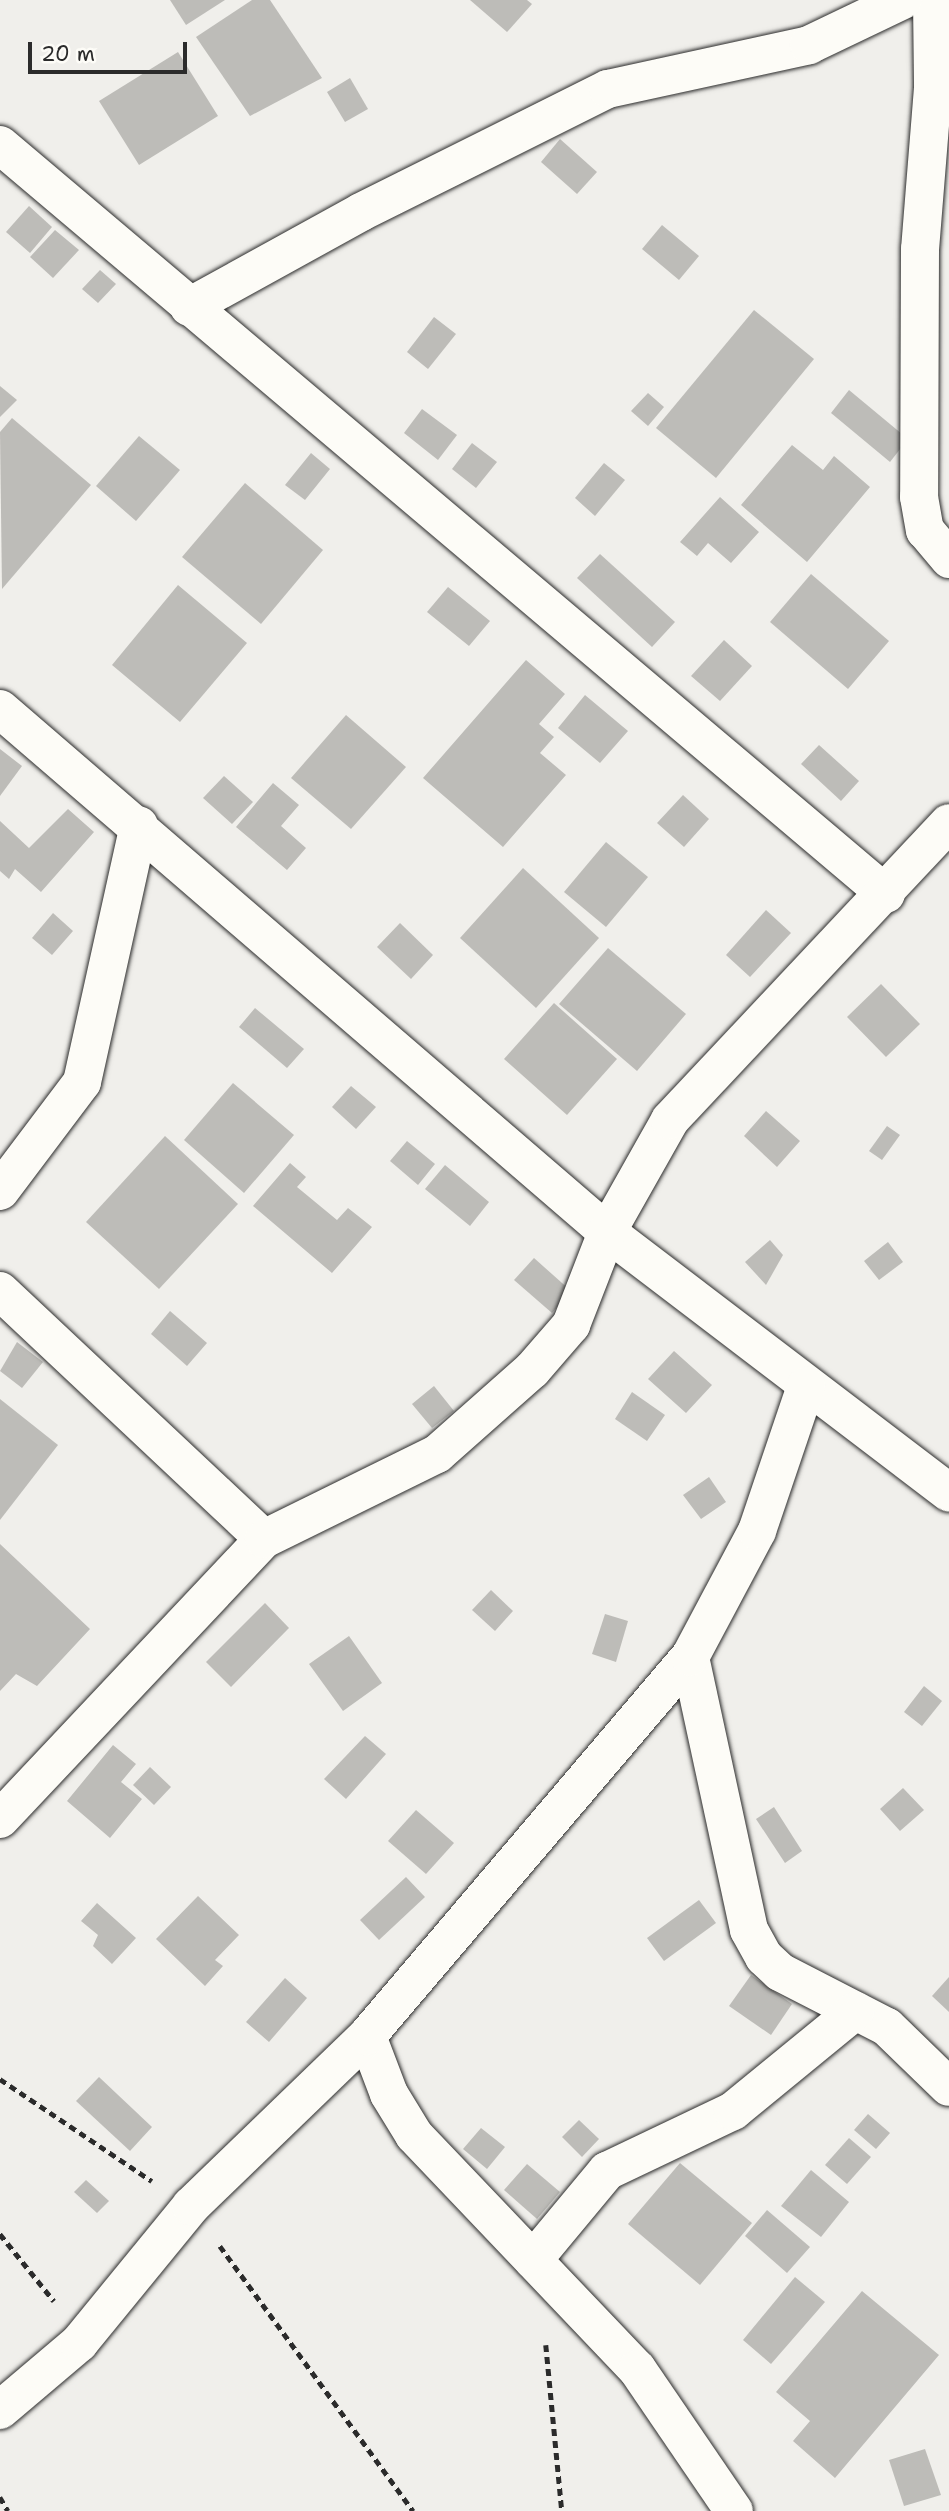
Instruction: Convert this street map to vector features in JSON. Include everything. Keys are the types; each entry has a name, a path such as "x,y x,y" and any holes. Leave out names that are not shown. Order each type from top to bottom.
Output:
{"street":[{"path":"189,307 361,212 608,89 809,45 903,0"},
{"path":"932,0 933,88 920,249 919,497 925,530 949,559"},
{"path":"0,145 886,894"},
{"path":"0,709 139,825 607,1232 949,1493"},
{"path":"0,1819 264,1539 437,1454 532,1370 570,1325 607,1232 670,1120 886,894 949,823"},
{"path":"0,1191 82,1082 139,825"},
{"path":"0,1291 264,1539"},
{"path":"0,2410 79,2343 191,2206 367,2036 690,1657 757,1531 806,1386"},
{"path":"690,1657 749,1930 780,1972 887,2027 949,2087"},
{"path":"533,2260 607,2171 733,2111 855,2011"},
{"path":"367,2036 389,2094 414,2134 637,2369 734,2511"}],"path":[{"path":"0,2079 191,2206 413,2511"},
{"path":"0,2234 40,2278 79,2343"},
{"path":"545,2338 562,2511"},
{"path":"0,2497 8,2511"}],"building":[{"path":"170,0 225,0 186,25"},
{"path":"252,0 270,0 322,78 250,116 196,37"},
{"path":"470,0 527,0 532,4 507,32"},
{"path":"178,52 218,116 139,165 99,101"},
{"path":"350,78 368,109 345,122 327,92"},
{"path":"560,139 597,172 577,194 541,162"},
{"path":"29,206 52,227 30,253 6,232"},
{"path":"662,225 699,256 679,280 642,249"},
{"path":"55,230 79,250 53,278 30,257"},
{"path":"100,270 116,284 98,303 82,289"},
{"path":"754,310 814,359 716,478 656,428"},
{"path":"434,317 456,334 428,369 407,352"},
{"path":"0,386 17,400 0,417"},
{"path":"849,390 908,439 890,462 831,413"},
{"path":"648,393 664,407 648,426 631,411"},
{"path":"422,409 457,435 438,460 404,433"},
{"path":"12,418 91,485 2,589 0,432"},
{"path":"139,436 180,470 136,521 96,486"},
{"path":"472,443 497,462 476,488 452,469"},
{"path":"792,445 823,470 834,456 870,487 807,562 741,505"},
{"path":"311,453 330,469 305,500 285,485"},
{"path":"604,463 625,480 595,516 575,498"},
{"path":"245,483 323,550 261,624 182,557"},
{"path":"720,497 759,532 731,563 708,543 697,556 680,542"},
{"path":"600,554 675,622 652,647 577,578"},
{"path":"811,574 889,641 848,689 770,622"},
{"path":"178,585 247,643 180,722 112,665"},
{"path":"448,587 490,621 469,646 427,612"},
{"path":"724,640 752,666 720,701 691,676"},
{"path":"526,660 565,694 539,724 554,737 540,753 566,775 503,847 423,778"},
{"path":"585,695 628,731 600,763 558,728"},
{"path":"346,715 406,767 351,829 291,778"},
{"path":"819,745 859,781 841,801 801,764"},
{"path":"0,749 22,766 0,796"},
{"path":"224,776 253,802 232,824 203,798"},
{"path":"273,783 299,805 281,826 306,848 287,870 236,827"},
{"path":"683,795 709,819 684,847 657,823"},
{"path":"68,809 94,832 41,892 15,869 9,879 0,871 0,821 29,848"},
{"path":"606,842 648,877 606,927 564,892"},
{"path":"523,868 599,938 536,1008 460,938"},
{"path":"766,910 791,933 750,977 726,955"},
{"path":"53,913 73,931 52,955 32,938"},
{"path":"400,923 433,955 411,979 377,947"},
{"path":"608,948 686,1014 637,1071 559,1004"},
{"path":"881,984 920,1024 886,1057 847,1017"},
{"path":"554,1003 617,1059 567,1115 504,1059"},
{"path":"255,1008 304,1049 287,1068 239,1027"},
{"path":"233,1083 294,1135 244,1193 184,1140"},
{"path":"351,1086 376,1107 356,1129 332,1107"},
{"path":"766,1111 800,1141 777,1167 744,1136"},
{"path":"887,1126 900,1135 882,1160 869,1151"},
{"path":"165,1136 238,1204 159,1289 86,1222"},
{"path":"407,1141 435,1164 418,1185 390,1161"},
{"path":"290,1163 306,1177 297,1187 337,1220 348,1208 372,1227 332,1273 253,1206"},
{"path":"445,1165 489,1202 470,1226 425,1189"},
{"path":"770,1240 783,1255 766,1285 745,1262"},
{"path":"888,1242 903,1262 879,1280 864,1261"},
{"path":"534,1258 571,1291 552,1313 514,1280"},
{"path":"170,1311 207,1343 187,1366 151,1334"},
{"path":"17,1342 43,1362 22,1388 0,1371"},
{"path":"674,1351 712,1385 686,1413 648,1379"},
{"path":"434,1386 454,1411 432,1428 412,1404"},
{"path":"632,1392 665,1415 647,1441 615,1419"},
{"path":"0,1399 58,1445 0,1520"},
{"path":"709,1477 726,1502 701,1519 683,1495"},
{"path":"0,1544 90,1629 37,1686 16,1674 0,1691"},
{"path":"491,1590 513,1611 495,1631 472,1610"},
{"path":"265,1603 289,1628 231,1687 206,1662"},
{"path":"605,1614 628,1621 616,1662 592,1654"},
{"path":"349,1636 382,1683 343,1711 309,1664"},
{"path":"924,1686 942,1701 922,1726 904,1712"},
{"path":"365,1736 386,1754 346,1799 324,1779"},
{"path":"113,1745 136,1764 121,1782 142,1799 110,1838 67,1801"},
{"path":"150,1767 171,1787 154,1805 133,1785"},
{"path":"903,1788 924,1810 900,1831 880,1809"},
{"path":"774,1807 802,1851 785,1863 756,1819"},
{"path":"416,1810 454,1843 426,1874 388,1841"},
{"path":"406,1877 425,1897 379,1940 360,1920"},
{"path":"198,1896 239,1935 215,1960 223,1966 205,1986 156,1939"},
{"path":"699,1900 716,1923 664,1961 647,1938"},
{"path":"97,1903 136,1938 112,1964 93,1946 98,1935 81,1921"},
{"path":"751,1975 792,2004 771,2035 729,2006"},
{"path":"949,1977 949,2012 932,1996"},
{"path":"285,1978 307,1998 269,2042 246,2022"},
{"path":"99,2077 152,2127 130,2151 76,2101"},
{"path":"868,2114 890,2133 876,2149 854,2130"},
{"path":"579,2120 599,2139 582,2157 562,2137"},
{"path":"481,2128 505,2147 487,2169 463,2149"},
{"path":"849,2138 871,2157 847,2184 825,2165"},
{"path":"680,2163 752,2223 700,2285 628,2224"},
{"path":"527,2164 560,2192 537,2219 504,2190"},
{"path":"811,2170 849,2202 821,2237 781,2206"},
{"path":"86,2180 109,2201 97,2213 74,2192"},
{"path":"767,2210 810,2247 787,2273 745,2236"},
{"path":"795,2277 825,2302 771,2364 743,2340"},
{"path":"862,2291 939,2355 835,2478 793,2441 810,2421 776,2392"},
{"path":"925,2449 941,2495 904,2506 889,2460"}]}
